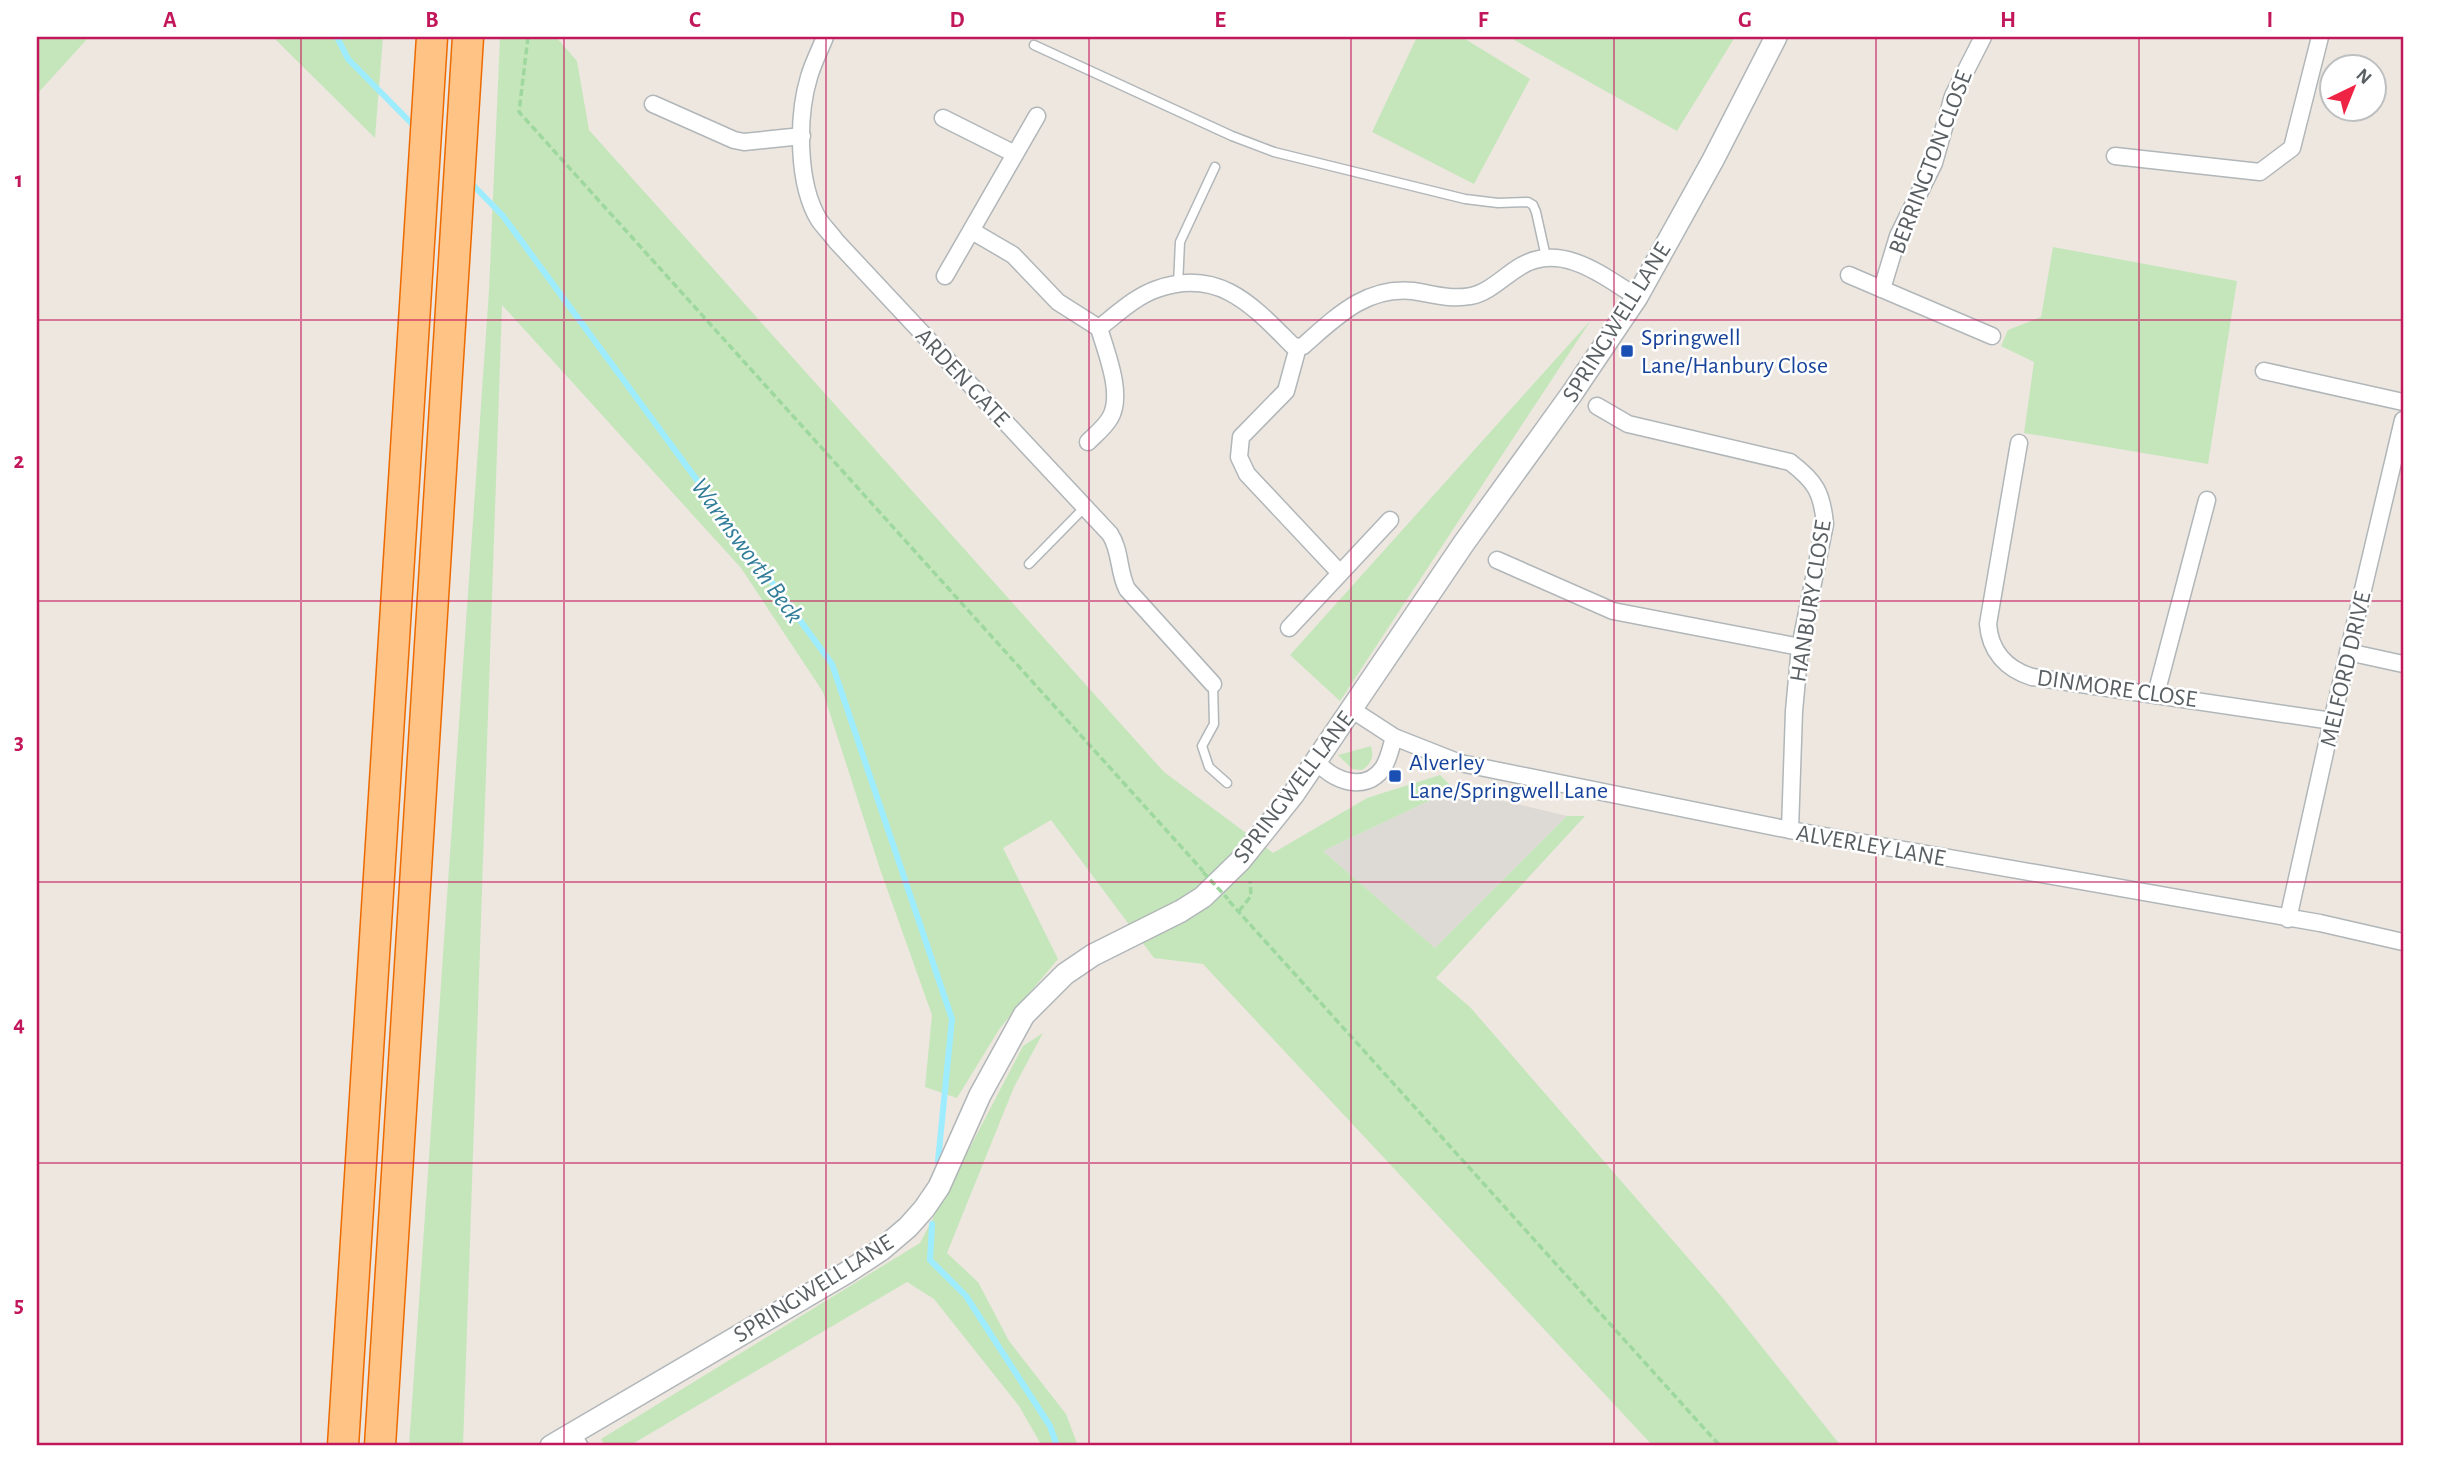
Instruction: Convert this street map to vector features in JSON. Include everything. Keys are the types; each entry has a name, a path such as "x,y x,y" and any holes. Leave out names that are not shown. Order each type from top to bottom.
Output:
{"highway":[{"path":"343,1446 432,37"},
{"path":"380,1446 468,37"}],"street":[{"name":"ARDEN GATE","path":"825,37 809,77 802,136 808,192 819,219 836,241 1116,542 1123,580 1134,598 1213,684"},
{"name":"SPRINGWELL LANE","path":"551,1446 580,1439 881,1250 908,1227 939,1187 980,1095 1024,1015 1065,974 1093,955 1181,911 1220,881 1240,860 1293,796 1464,543 1573,392 1637,297 1713,160 1776,37"},
{"name":"BERRINGTON CLOSE","path":"1882,289 1898,236 1934,163 1953,96 1983,37"},
{"path":"2115,156 2260,172 2292,148 2320,37"},
{"path":"653,104 734,140 744,142 802,136"},
{"path":"946,276 1037,116"},
{"path":"943,118 1016,154"},
{"path":"972,230 1013,255 1058,302 1099,328 1116,397 1110,420 1088,442"},
{"path":"1340,573 1247,474 1239,457 1241,437 1286,391 1298,348 1340,312 1372,295 1395,289 1437,296 1472,296 1485,291 1522,265 1546,257 1584,264 1637,297"},
{"path":"1849,275 1992,336"},
{"path":"1099,328 1140,297 1156,289 1207,284 1241,297 1298,348"},
{"path":"2264,371 2403,402"},
{"name":"HANBURY CLOSE","path":"1597,406 1628,424 1790,462 1807,475 1817,488 1825,524 1800,648 1794,711 1790,831"},
{"name":"MELFORD DRIVE","path":"2288,919 2348,652 2397,477 2403,420"},
{"name":"DINMORE CLOSE","path":"2019,443 1988,624 1992,645 2010,668 2025,675 2332,721"},
{"path":"2156,694 2207,500"},
{"path":"1289,628 1390,520"},
{"path":"1497,560 1613,611 1800,648"},
{"path":"2348,652 2403,664"},
{"name":"ALVERLEY LANE","path":"1351,709 1394,737 1460,763 1790,831 2320,923 2403,942"},
{"path":"1316,761 1343,781 1365,781 1380,772 1384,766 1394,737"}],"lane":[{"path":"1034,45 1232,136 1274,152 1465,199 1498,203 1528,202 1536,212 1546,257"},
{"path":"1178,285 1180,242 1216,167"},
{"path":"1029,564 1085,507"},
{"path":"1213,684 1214,724 1202,746 1209,767 1227,783"}],"path":[{"path":"528,37 519,112 1720,1446"},
{"path":"1239,912 1251,895 1251,883 1240,860"}],"shaded area":[{"path":"1454,789 1567,816 1435,948 1323,851"}],"green space":[{"path":"37,37 89,37 37,94"},
{"path":"273,37 383,37 375,138"},
{"path":"500,37 556,37 577,61 589,130 1164,772 1273,853 1367,798 1440,775 1454,789 1323,851 1435,948 1567,816 1585,816 1436,978 1470,1007 1722,1297 1841,1446 1653,1446 1203,964 1154,958 1051,820 1003,848 1058,959 1000,1028 957,1098 925,1087 932,1015 880,869 823,692 741,568 502,305 463,1446 409,1446 489,290"},
{"path":"1417,37 1462,37 1530,79 1474,184 1372,132"},
{"path":"1509,37 1735,37 1677,131"},
{"path":"2053,247 2237,281 2208,464 2024,433 2034,362 2001,346 2008,330 2041,317"},
{"path":"1591,320 1340,701 1290,655"},
{"path":"1371,746 1371,760 1362,770 1352,769 1338,755"},
{"path":"1043,1033 1014,1087 947,1253 978,1282 1009,1341 1066,1414 1078,1446 1042,1446 1019,1406 934,1299 907,1282 629,1446 605,1446 601,1439 920,1243 1023,1046"}],"waterway":[{"name":"Warmsworth Beck","path":"337,37 348,59 418,130"},
{"name":"Warmsworth Beck","path":"470,182 503,216 832,664 952,1019 938,1161"},
{"name":"Warmsworth Beck","path":"932,1224 930,1260 966,1296 1050,1426 1057,1446"}],"place":[{"name":"Springwell Lane/Hanbury Close","path":"1627,351"},
{"name":"Alverley Lane/Springwell Lane","path":"1395,776"}]}
